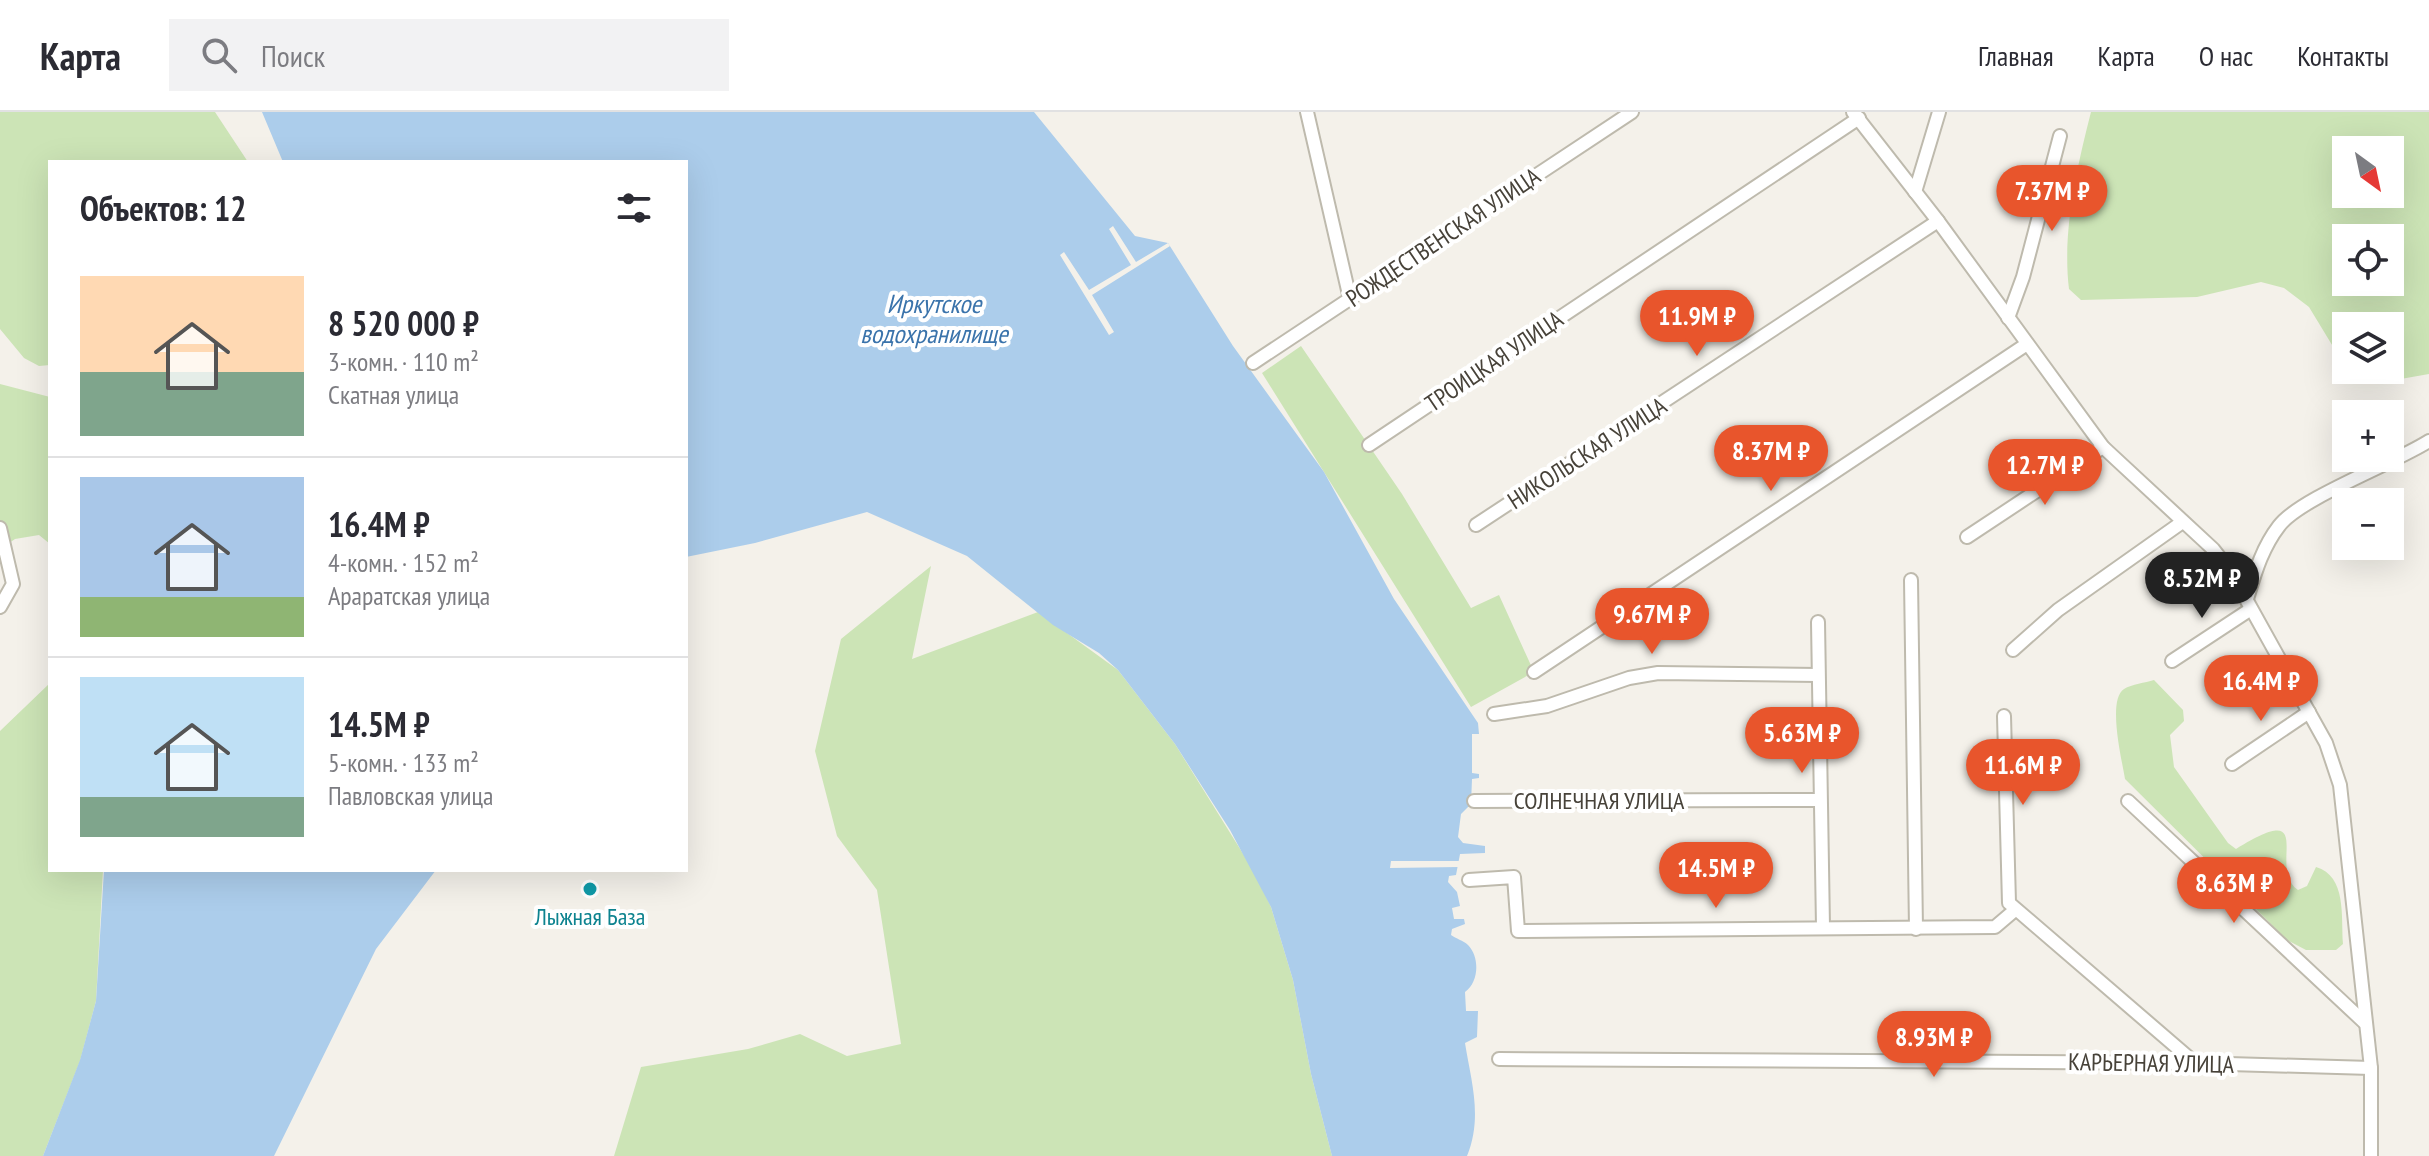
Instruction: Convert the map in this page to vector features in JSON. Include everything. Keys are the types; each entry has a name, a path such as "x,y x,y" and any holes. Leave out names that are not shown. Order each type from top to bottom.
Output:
{"street":[{"path":"1307,112 1350,299"},
{"name":"РОЖДЕСТВЕНСКАЯ УЛИЦА","path":"1253,363 1632,112"},
{"path":"1915,192 1939,112"},
{"path":"1856,115 1938,221 2103,447 2181,523 2213,549 2249,604 2326,743 2340,785 2371,1068 2371,1156"},
{"name":"ТРОИЦКАЯ УЛИЦА","path":"1369,445 1856,115"},
{"path":"2008,318 2023,277 2060,136"},
{"name":"НИКОЛЬСКАЯ УЛИЦА","path":"1476,525 1938,221"},
{"path":"1534,672 2027,344"},
{"path":"2172,661 2249,604 2260,557 2281,524 2306,505 2400,460 2429,441"},
{"path":"1967,537 2103,447"},
{"path":"2013,650 2058,610 2181,523"},
{"path":"0,528 13,584 0,607"},
{"path":"1911,580 1916,929"},
{"path":"1818,622 1823,927"},
{"path":"1494,714 1547,706 1629,678 1658,673 1818,675"},
{"path":"2232,764 2309,712"},
{"path":"2004,716 2006,894 2015,910 2195,1063"},
{"name":"СОЛНЕЧНАЯ УЛИЦА","path":"1474,801 1820,800"},
{"path":"2128,801 2364,1022"},
{"path":"1469,880 1514,877 1518,931 1995,927 2015,910"},
{"name":"КАРЬЕРНАЯ УЛИЦА","path":"1499,1059 2195,1063 2371,1068"}],"green space":[{"path":"0,112 215,112 247,160 48,160 48,365 39,366 24,358 0,329"},
{"path":"2091,112 2429,112 2429,374 2404,378 2404,312 2332,312 2332,345 2309,307 2284,288 2261,282 2197,297 2081,300 2069,289 2067,267 2069,222"},
{"path":"1301,346 1402,494 1471,608 1499,595 1534,672 1471,707 1262,373"},
{"path":"0,384 48,396 48,542 39,535 15,539 0,549"},
{"path":"931,566 912,659 1038,612 1118,670 1175,744 1255,873 1271,907 1293,980 1311,1074 1332,1156 614,1156 641,1067 748,1049 800,1034 847,1056 901,1044 877,890 837,836 815,751 841,639"},
{"path":"2154,680 2183,710 2184,721 2170,735 2174,767 2228,843 2236,849 2261,835 2277,831 2284,834 2290,880 2298,890 2307,886 2316,867 2333,879 2340,899 2343,944 2336,950 2306,950 2287,940 2125,779 2116,717 2119,695 2127,687"},
{"path":"48,685 48,872 103,872 96,1001 80,1061 43,1156 0,1156 0,731"}],"water":[{"name":"Иркутское водохранилище","path":"262,112 1034,112 1135,236 1168,243 1233,346 1324,472 1394,599 1478,723 1479,734 1472,734 1472,773 1479,774 1479,778 1472,779 1471,804 1461,814 1458,837 1463,843 1485,846 1485,853 1460,854 1456,875 1449,876 1448,882 1457,892 1460,906 1452,908 1454,919 1464,919 1465,924 1452,929 1451,935 1468,945 1476,963 1473,982 1465,992 1466,1011 1478,1011 1477,1037 1465,1043 1475,1113 1467,1156 1332,1156 1311,1074 1293,980 1271,907 1230,830 1175,744 1118,670 1099,653 1053,625 967,556 867,512 755,543 688,557 688,160 282,160"},
{"path":"104,872 434,872 376,949 274,1156 43,1156 80,1060 96,1001"}],"pier":[{"path":"1113,226 1136,262 1168,243 1170,246 1092,295 1114,332 1109,335 1060,255 1064,252 1089,290 1131,265 1109,229"},
{"path":"1391,861 1459,861 1459,867 1390,868"}],"place":[{"name":"Лыжная База","path":"590,889"}]}
